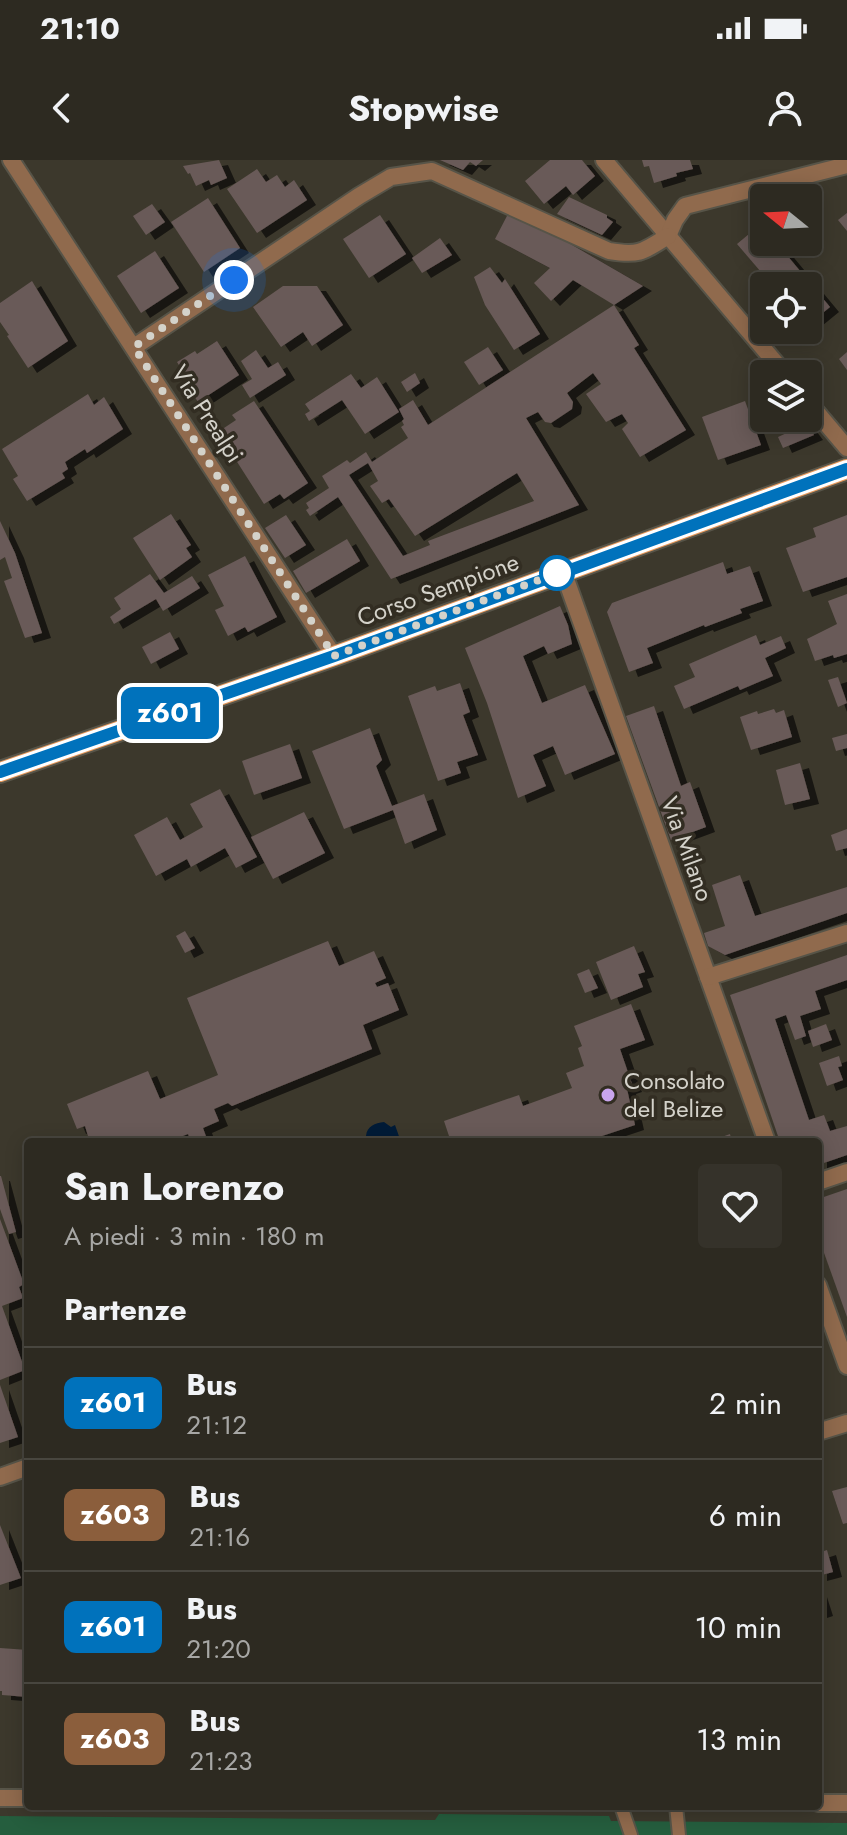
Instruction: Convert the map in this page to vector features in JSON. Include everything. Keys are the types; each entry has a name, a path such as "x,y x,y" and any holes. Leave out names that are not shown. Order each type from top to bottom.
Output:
{"main road":[{"name":"Corso Sempione","path":"0,772 334,656 847,469"}],"street":[{"name":"Via Prealpi","path":"11,160 334,656"},
{"path":"604,160 773,360"},
{"path":"134,347 391,177 432,171 609,251 629,254 645,251 668,236 685,206 847,165"},
{"path":"822,419 847,448"},
{"name":"Via Milano","path":"563,571 766,1138"},
{"path":"708,977 847,933"},
{"path":"822,1181 847,1172"},
{"path":"822,1296 847,1366"},
{"path":"822,1431 847,1423"},
{"path":"0,1477 24,1468"},
{"path":"0,1798 24,1798"},
{"path":"822,1803 847,1803"}],"lane":[{"path":"622,1810 631,1835"},
{"path":"676,1810 679,1835"}],"green space":[{"path":"439,1814 609,1816 611,1821 847,1823 847,1835 0,1835 0,1816 435,1820"}],"water":[{"path":"384,1122 391,1127 395,1125 400,1138 362,1138 375,1124"}],"building":[{"path":"219,160 227,178 211,185 209,180 196,186 183,166"},
{"path":"440,160 483,160 476,166 470,162 463,170"},
{"path":"550,160 582,160 595,176 573,195 566,186 544,204 525,181"},
{"path":"642,160 690,160 693,169 654,183 649,166 644,167"},
{"path":"257,169 266,182 277,175 285,187 294,180 307,200 257,233 227,189"},
{"path":"569,197 607,215 613,222 602,235 557,214"},
{"path":"208,198 240,248 204,272 171,222"},
{"path":"152,204 165,222 146,235 133,216"},
{"path":"847,213 847,231 838,220"},
{"path":"508,214 567,242 643,286 614,305 573,280 551,301 534,283 550,268 495,239"},
{"path":"380,215 406,254 369,278 343,239"},
{"path":"749,234 750,256 788,256 801,272 761,272 737,244"},
{"path":"440,238 452,255 422,273 412,258"},
{"path":"155,251 179,288 141,313 117,276"},
{"path":"490,267 502,283 505,279 540,334 514,350 485,305 474,277"},
{"path":"32,281 68,341 28,368 0,322 0,303"},
{"path":"283,286 317,286 343,325 312,346 303,332 281,347 253,307"},
{"path":"822,297 830,307 822,314"},
{"path":"614,305 639,345 634,348 686,430 640,457 622,429 628,423 622,414 606,422 586,394 601,384 593,373 567,393 573,402 572,409 551,423 545,422 538,412 526,418 579,505 391,579 338,497 310,516 306,503 329,488 322,476 347,460 350,463 366,452 372,462 408,438 401,427 404,419 399,409 413,400 428,425","holes":["368,463 378,481 370,486 382,503 389,499 415,536 517,473 534,501 428,541 430,545 403,556 349,475"]},
{"path":"217,341 239,375 198,402 177,362"},
{"path":"488,347 503,370 479,385 464,362"},
{"path":"256,350 268,368 278,362 286,375 250,398 242,385 252,379 241,361"},
{"path":"847,352 847,370 839,359"},
{"path":"415,373 420,383 407,392 401,382"},
{"path":"351,374 361,388 377,377 399,412 365,434 342,400 309,421 305,414 310,411 305,404"},
{"path":"88,394 94,405 104,397 123,429 87,453 85,449 65,462 68,469 62,473 65,478 27,501 13,479 18,476 2,449"},
{"path":"254,401 308,483 284,499 280,494 264,504 218,432 236,420 232,415"},
{"path":"745,401 750,415 750,432 756,432 761,445 718,460 702,417"},
{"path":"789,432 812,432 814,435 783,448 778,437"},
{"path":"171,514 191,545 186,548 192,557 160,580 133,538"},
{"path":"286,515 306,545 285,558 265,528"},
{"path":"847,515 847,577 803,592 786,548 816,537 813,528"},
{"path":"0,521 15,553 42,633 25,638 4,581 12,578 5,557 0,560"},
{"path":"347,539 360,561 306,593 293,571"},
{"path":"245,556 277,617 248,632 245,627 228,636 215,610 224,606 208,575"},
{"path":"723,562 727,574 750,566 763,601 740,609 742,613 647,648 653,663 629,672 607,612 612,603"},
{"path":"150,574 164,593 192,576 200,588 163,611 156,599 114,624 110,617 121,609 114,598"},
{"path":"847,594 847,654 815,661 807,639 837,624 828,601"},
{"path":"560,606 572,644 548,654 544,646 523,656 542,703 585,685 615,754 565,775 553,746 533,755 546,786 518,798 487,703 465,648"},
{"path":"170,632 179,649 151,664 142,647"},
{"path":"756,635 760,645 781,636 786,648 765,658 773,676 740,690 738,686 684,709 674,686 695,677 689,664"},
{"path":"838,677 847,703 838,707 828,680"},
{"path":"460,683 470,712 463,715 478,755 457,762 461,773 438,781 408,696 435,686 437,691"},
{"path":"654,706 681,786 690,782 706,827 671,840 626,716"},
{"path":"774,709 776,713 784,710 792,737 751,750 740,717"},
{"path":"370,728 382,760 376,766 392,806 424,794 437,830 405,844 393,810 344,829 312,751"},
{"path":"847,734 847,748 836,751 832,738"},
{"path":"290,744 302,778 254,795 242,761"},
{"path":"800,763 810,799 785,805 776,770"},
{"path":"220,789 257,857 236,868 225,848 191,867 187,859 156,876 134,835 167,817 180,840 203,827 190,804"},
{"path":"304,812 325,853 273,879 251,837"},
{"path":"847,829 847,848 836,851 831,835"},
{"path":"740,875 755,916 847,887 847,913 725,955 708,946 704,933 725,926 712,885"},
{"path":"185,931 195,948 185,953 176,936"},
{"path":"328,941 339,966 374,951 386,978 375,983 377,987 388,983 399,1010 363,1025 372,1049 232,1106 228,1103 214,1109 219,1121 203,1128 207,1138 190,1138 188,1134 178,1138 83,1138 88,1136 85,1126 77,1129 67,1104 148,1071 160,1099 218,1075 187,998"},
{"path":"634,946 645,972 638,974 643,987 611,1000 596,962"},
{"path":"847,955 847,980 815,991 821,1009 800,1016 806,1036 795,1040 786,1015 775,1019 809,1120 824,1115 830,1131 847,1126 847,1155 822,1164 822,1138 779,1138 730,995"},
{"path":"589,969 598,988 585,993 577,974"},
{"path":"631,1004 645,1040 620,1049 633,1087 627,1089 635,1125 596,1138 450,1138 444,1121 519,1095 523,1106 572,1088 566,1073 584,1066 578,1048 582,1046 574,1026"},
{"path":"826,1024 832,1040 813,1047 808,1031"},
{"path":"839,1056 842,1066 838,1067 843,1080 827,1086 819,1063"},
{"path":"0,1176 16,1232 9,1234 0,1209"},
{"path":"847,1189 847,1317 822,1247 822,1198"},
{"path":"0,1219 24,1284 19,1287 23,1298 2,1306 24,1370 0,1380"},
{"path":"0,1385 18,1437 0,1443"},
{"path":"847,1487 847,1523 843,1524 832,1491"},
{"path":"0,1525 21,1578 0,1585"},
{"path":"827,1550 833,1572 822,1575 822,1552"},
{"path":"0,1648 24,1650 24,1697 2,1695"}],"bus line":[{"name":"z601","path":"0,772 334,656 847,469"}],"place":[{"name":"Consolato del Belize","path":"608,1095"}],"route":[{"path":"234,280 134,347 334,656 563,571 557,573"}]}
